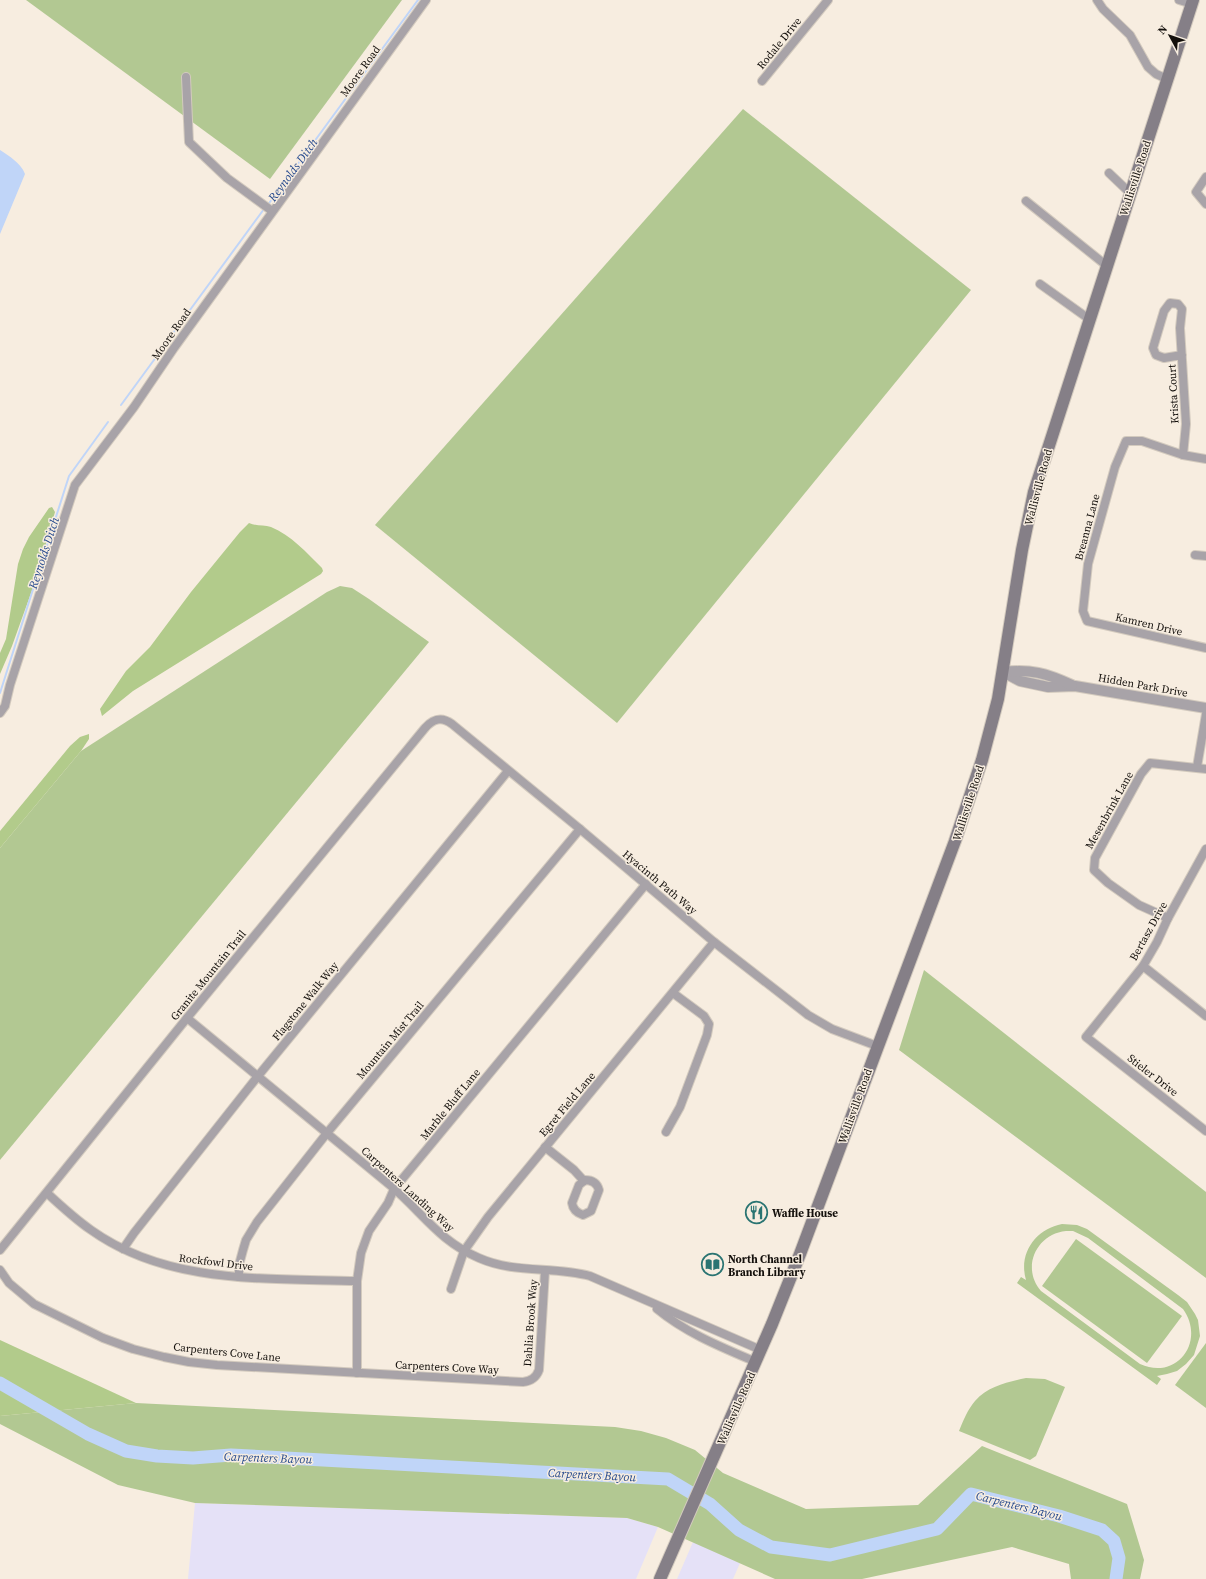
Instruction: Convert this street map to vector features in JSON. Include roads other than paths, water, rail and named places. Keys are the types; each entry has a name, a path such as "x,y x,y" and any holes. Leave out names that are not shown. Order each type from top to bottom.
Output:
{"main road":[{"name":"Wallisville Road","path":"660,1579 758,1356 800,1254 955,841 982,760 998,699 1018,572 1034,492 1192,2"}],"street":[{"name":"Moore Road","path":"0,713 6,706 10,685 75,485 134,407 174,348 272,211 426,0"},
{"name":"Rodale Drive","path":"762,81 828,0"},
{"path":"1097,0 1103,9 1130,35 1148,67 1156,74 1168,79"},
{"path":"1179,0 1192,2"},
{"path":"186,77 189,142 227,178 272,211"},
{"path":"1109,173 1130,193"},
{"path":"1206,177 1196,192 1206,204"},
{"path":"1026,201 1107,266"},
{"path":"1040,284 1089,320"},
{"name":"Krista Court","path":"1182,355 1164,358 1156,355 1153,348 1164,311 1170,303 1178,304 1182,309 1180,328 1182,355 1186,424 1182,455"},
{"name":"Breanna Lane","path":"1087,621 1083,611 1088,564 1115,466 1126,441 1142,441 1182,455"},
{"path":"1182,455 1206,458"},
{"path":"1195,555 1206,556"},
{"name":"Kamren Drive","path":"1087,621 1206,648"},
{"name":"Hidden Park Drive","path":"1003,672 1023,670 1050,675 1075,686 1206,708"},
{"path":"1206,714 1197,767 1206,769"},
{"name":"Hyacinth Path Way","path":"438,719 452,724 714,942 813,1018 832,1029 877,1046"},
{"name":"Granite Mountain Trail","path":"0,1250 187,1018 425,728 434,720 438,719"},
{"name":"Mesenbrink Lane","path":"1168,918 1139,905 1108,882 1094,870 1095,858 1140,774 1150,763 1197,767"},
{"name":"Flagstone Walk Way","path":"123,1249 258,1076 508,771"},
{"name":"Mountain Mist Trail","path":"238,1277 239,1265 243,1250 253,1228 327,1133 580,829"},
{"name":"Bertasz Drive","path":"1086,1037 1143,966 1206,849"},
{"name":"Marble Bluff Lane","path":"357,1374 357,1281 361,1253 369,1232 388,1203 394,1189 646,884"},
{"name":"Egret Field Lane","path":"451,1288 464,1251 492,1211 714,942"},
{"path":"1143,966 1206,1016"},
{"path":"666,1132 680,1107 707,1035 709,1024 704,1016 673,993"},
{"name":"Carpenters Landing Way","path":"187,1018 394,1189 439,1233 464,1251 485,1261 503,1266 520,1269 574,1272 590,1276 650,1303 758,1356"},
{"name":"Stieler Drive","path":"1086,1037 1206,1131"},
{"path":"545,1147 574,1170 584,1181"},
{"name":"Rockfowl Drive","path":"47,1193 91,1230 123,1249 153,1262 176,1269 238,1277 357,1281"},
{"name":"Carpenters Cove Lane","path":"0,1270 9,1283 34,1304 103,1338 133,1349 189,1362 357,1374"},
{"name":"Dahlia Brook Way","path":"535,1377 539,1370 545,1271"},
{"name":"Carpenters Landing Way","path":"650,1303 665,1316 700,1337 758,1356"},
{"name":"Carpenters Cove Way","path":"357,1374 523,1382 532,1380 535,1377"}],"water":[{"path":"0,150 18,163 25,174 0,234"}],"waterway":[{"name":"Reynolds Ditch","path":"267,206 418,0"},
{"name":"Reynolds Ditch","path":"168,340 264,209"},
{"name":"Reynolds Ditch","path":"121,405 162,349"},
{"name":"Reynolds Ditch","path":"0,693 69,476 108,422"},
{"name":"Carpenters Bayou","path":"0,1383 88,1434 126,1451 157,1456 193,1458 231,1455 668,1479 710,1504 739,1530 771,1547 830,1555 937,1529 971,1494 1059,1516 1102,1530 1114,1541 1119,1558 1116,1579"}],"place":[{"name":"Waffle House","path":"757,1213"},
{"name":"North Channel Branch Library","path":"712,1265"}]}
